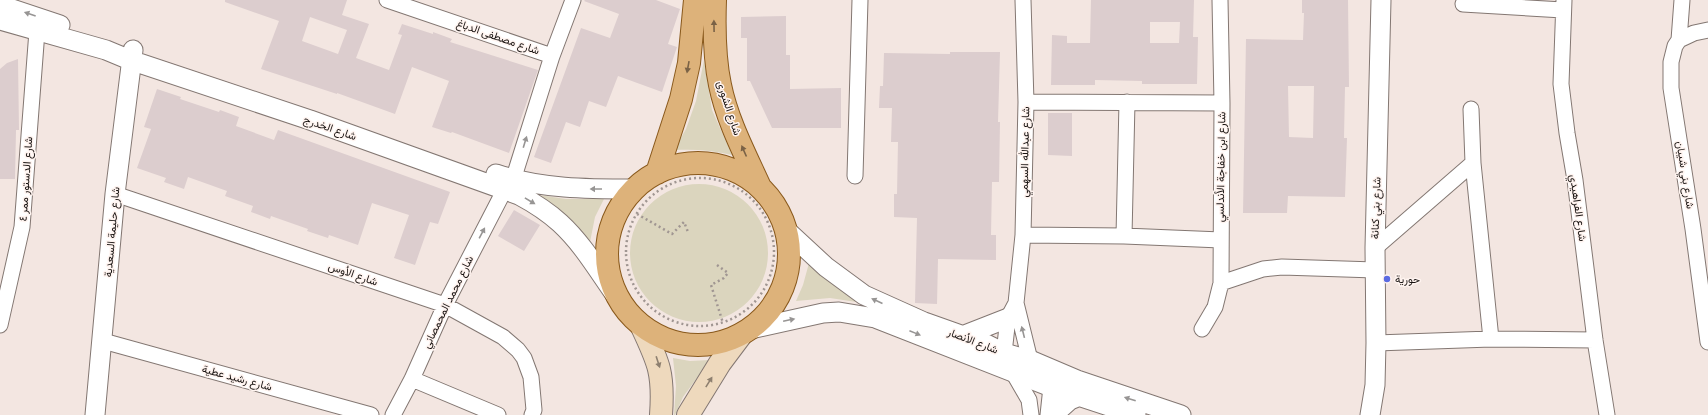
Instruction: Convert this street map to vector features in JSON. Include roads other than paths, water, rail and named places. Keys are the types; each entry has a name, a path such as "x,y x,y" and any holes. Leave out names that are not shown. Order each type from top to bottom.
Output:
{"main road":[{"path":"657,173 681,100 689,63 695,0"},
{"name":"شارع الشورى","path":"715,0 715,46 720,86 734,129 760,187"},
{"path":"688,415 720,363 746,332 764,317 772,307 783,287 789,260 789,245 786,230 776,206 760,187 737,172 711,164 694,163 678,166 657,173 635,189 619,209 608,237 608,267 612,286 619,300 631,316 642,326 662,338 675,343 691,345 718,343 746,332"},
{"path":"642,326 656,356 661,371 663,388 661,415"}],"street":[{"name":"شارع مصطفى الدباغ","path":"387,0 552,56 573,0"},
{"path":"855,176 860,0"},
{"name":"شارع عبدالله السهمي","path":"1023,0 1026,102 1024,236 1004,353 1012,372 1028,400 1031,415"},
{"name":"شارع ابن خفاجة الأندلسي","path":"1202,330 1215,307 1221,283 1222,103 1220,0"},
{"name":"شارع بني كنانة","path":"1370,415 1375,385 1375,248 1381,0"},
{"name":"شارع بني شيبان","path":"1682,0 1679,40 1671,62 1671,88 1693,229 1708,342"},
{"name":"شارع الخدرج","path":"0,4 131,55 310,120 509,184 567,188 635,189"},
{"path":"1463,4 1563,5"},
{"name":"شارع الفراهيدي","path":"1563,5 1562,91 1595,340 1607,415"},
{"name":"شارع الخدرج","path":"0,20 106,50 131,55"},
{"path":"1679,40 1694,33 1708,30"},
{"name":"شارع الدستور ممر ٤","path":"0,325 22,227 36,31"},
{"name":"شارع حليمة السعدية","path":"95,415 103,341 115,194 131,55"},
{"name":"شارع محمد المحمصاني","path":"393,415 412,379 445,305 509,184 552,56"},
{"path":"1026,102 1222,103"},
{"path":"1124,236 1127,102"},
{"path":"1471,109 1473,163 1491,339"},
{"path":"1375,248 1473,163"},
{"name":"شارع الخدرج","path":"509,184 520,195 542,208 575,238 619,300"},
{"name":"شارع الأوس","path":"115,194 445,305 503,337 518,350 524,358 531,377 534,410 532,415"},
{"name":"شارع الأنصار","path":"786,230 826,267 864,295 924,322 1004,353 1030,360 1158,411 1181,415"},
{"path":"1024,236 1124,236 1221,240"},
{"path":"1221,283 1263,269 1282,267 1375,270"},
{"path":"962,336 1012,311"},
{"name":"شارع عبدالله السهمي","path":"1012,311 1030,360 1043,373 1051,387"},
{"name":"شارع الأنصار","path":"746,332 823,313 855,314 875,318 1051,387 1136,415"},
{"path":"1376,343 1491,339 1595,340"},
{"name":"شارع رشيد عطية","path":"103,341 372,415"},
{"path":"412,379 498,415"},
{"path":"1048,415 1051,387"},
{"path":"1053,415 1061,407 1080,396"}],"place":[{"name":"حورية","path":"1387,279"}]}
